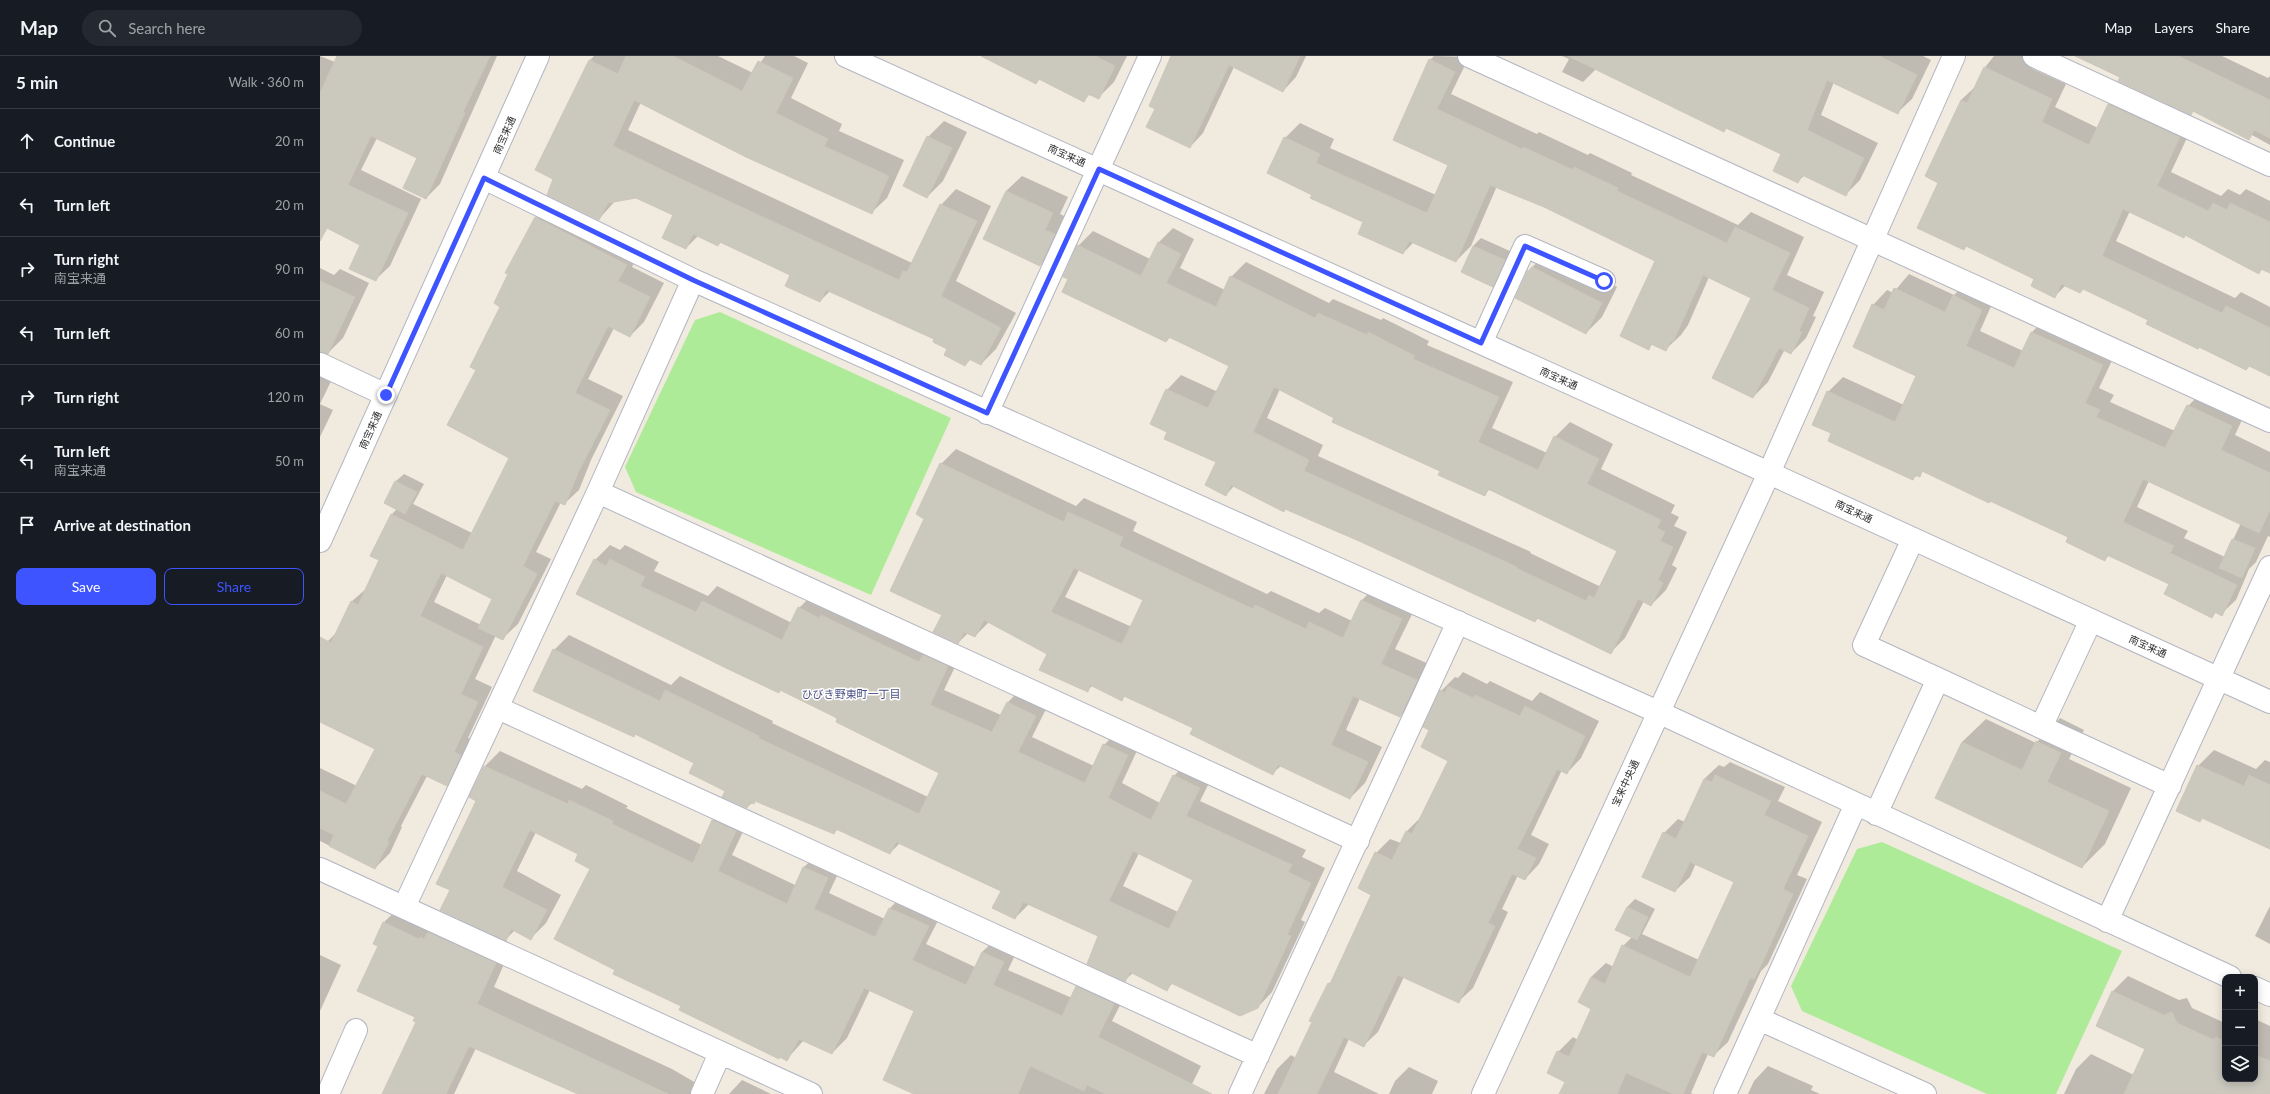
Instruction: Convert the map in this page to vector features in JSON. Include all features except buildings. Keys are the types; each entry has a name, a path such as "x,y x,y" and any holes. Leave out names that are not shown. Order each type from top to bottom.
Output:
{"street":[{"name":"南宝来通","path":"320,541 538,56"},
{"name":"南宝来通","path":"846,56 1769,472 2270,702"},
{"path":"987,413 1150,56"},
{"path":"1469,56 2270,421"},
{"name":"宝来中央通","path":"1483,1094 1769,472 1954,56"},
{"path":"2034,56 2270,165"},
{"path":"484,178 693,280 987,413 1658,712 2223,974"},
{"path":"1481,343 1525,246 1604,281"},
{"path":"404,907 598,492 693,280"},
{"path":"320,364 386,395"},
{"path":"598,492 1358,841"},
{"path":"1913,539 1864,645 2170,786"},
{"path":"2107,921 2270,566"},
{"path":"2041,727 2091,620"},
{"path":"1240,1094 1458,622"},
{"path":"1876,814 1938,679"},
{"path":"498,708 1258,1056"},
{"path":"1725,1094 1856,804"},
{"path":"320,869 811,1094"},
{"path":"2258,989 2270,995"},
{"path":"1759,1019 1925,1094"},
{"path":"328,1094 356,1030"},
{"path":"702,1094 720,1053"}],"green space":[{"path":"720,312 951,418 871,595 636,492 625,467 695,320"},
{"path":"1882,842 2122,951 2056,1094 1987,1094 1802,1011 1791,986 1857,849"}],"district":[{"name":"ひびき野東町一丁目","path":"851,693"}],"route":[{"path":"386,395 484,178 693,280 987,413 1099,169 1481,343 1525,246 1604,281"}]}
